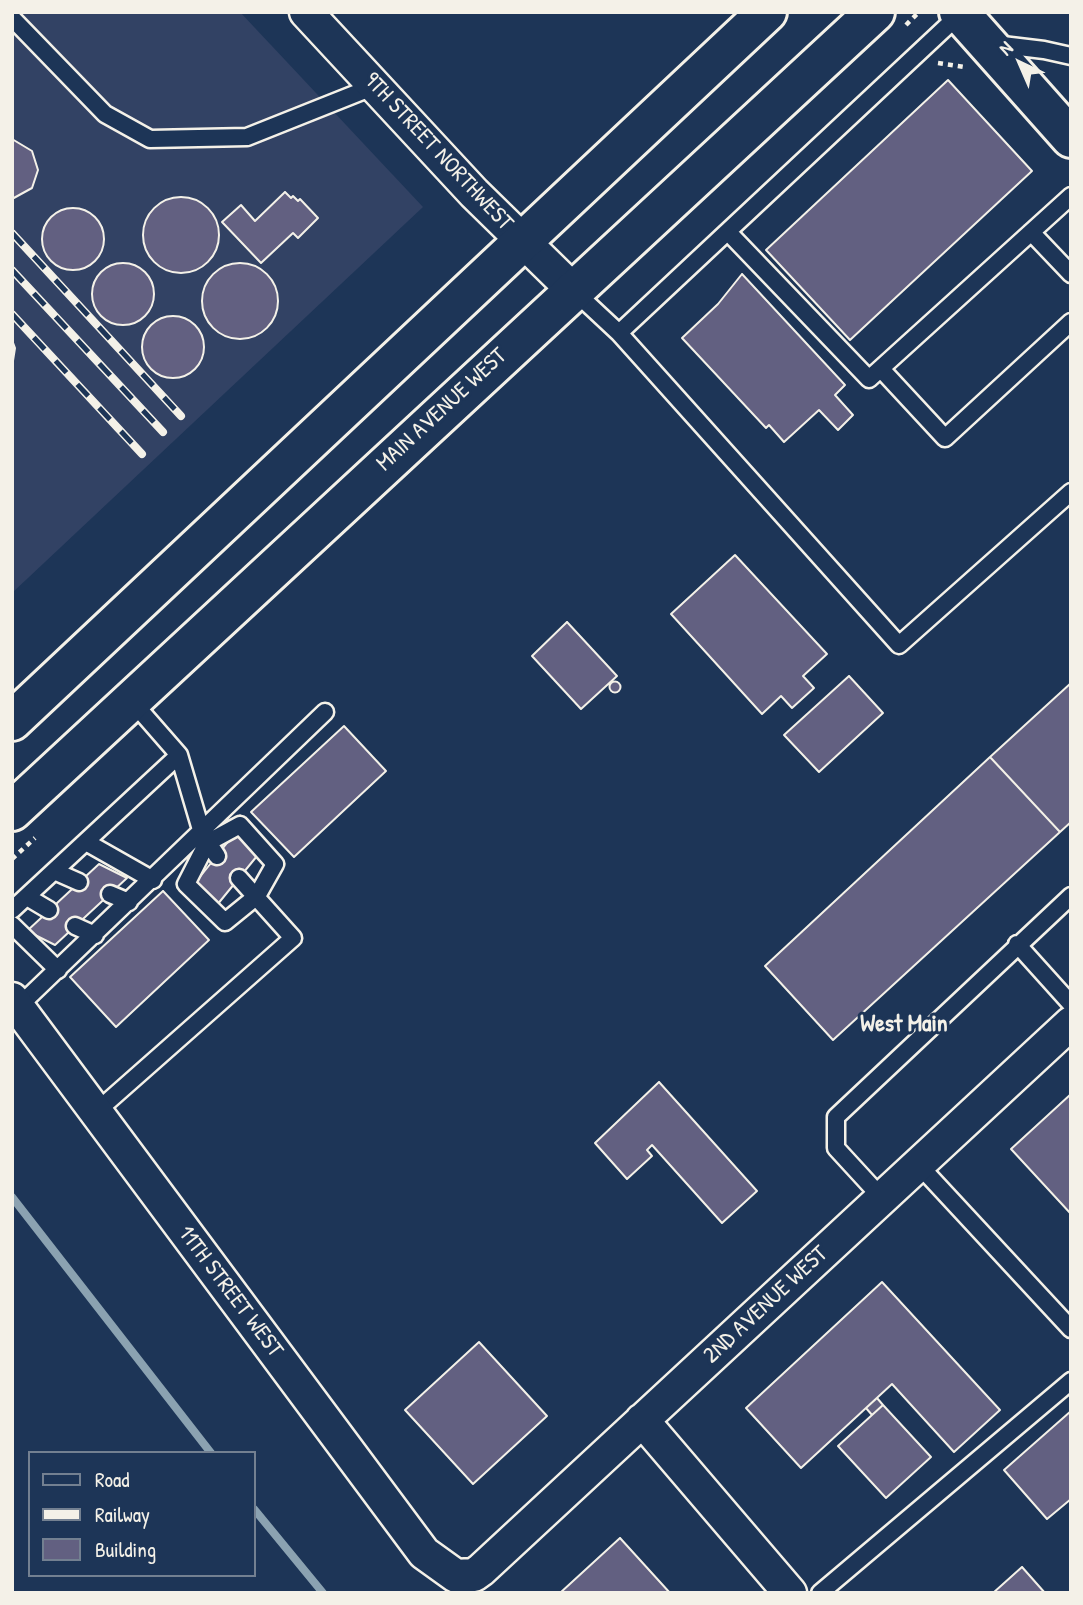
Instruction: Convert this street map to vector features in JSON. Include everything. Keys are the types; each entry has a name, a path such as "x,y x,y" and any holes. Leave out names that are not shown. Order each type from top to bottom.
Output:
{"main road":[{"path":"12,721 766,12"},
{"name":"MAIN AVENUE WEST","path":"12,811 572,289 875,12"},
{"path":"959,13 1071,138"}],"street":[{"name":"9TH STREET NORTHWEST","path":"306,12 523,242 572,289"},
{"name":"11TH STREET WEST","path":"15,1003 424,1553 469,1581"},
{"name":"2ND AVENUE WEST","path":"469,1581 1071,1023"},
{"path":"642,1420 790,1593"}],"lane":[{"path":"619,333 959,13"},
{"path":"12,18 105,114 150,139 247,137 376,86"},
{"path":"987,43 1044,50 1071,57"},
{"path":"728,232 869,379 1071,196"},
{"path":"1031,232 1071,274"},
{"path":"572,289 619,333 899,645 1071,492"},
{"path":"881,369 945,438 1071,322"},
{"path":"131,700 179,755 208,844"},
{"path":"15,1003 58,970 153,880 208,844 240,825 275,864 257,896 225,922 186,884 208,844 326,712"},
{"path":"12,910 179,755"},
{"path":"86,842 153,880"},
{"path":"54,871 79,882"},
{"path":"96,1112 293,938 239,878"},
{"path":"110,894 129,902"},
{"path":"881,1197 836,1148 836,1117 1071,896"},
{"path":"27,897 50,911"},
{"path":"12,925 58,970"},
{"path":"75,926 95,934"},
{"path":"1017,944 1071,1004"},
{"path":"918,1164 1071,1329"},
{"path":"820,1593 1071,1381"}],"shaded area":[{"path":"12,12 240,12 423,207 12,593"}],"building":[{"path":"948,80 1032,171 850,340 766,250"},
{"path":"12,139 32,151 38,170 32,188 12,199"},
{"path":"285,192 291,198 293,196 298,201 300,199 318,218 298,238 293,233 261,263 222,222 241,205 255,221"},
{"path":"181,197 195,200 208,208 216,221 219,235 216,249 208,262 195,270 181,273 167,270 154,262 146,249 143,235 146,221 154,208 167,200"},
{"path":"73,208 95,217 104,239 95,261 73,270 51,261 42,239 51,217"},
{"path":"123,263 145,272 154,294 145,316 123,325 101,316 92,294 101,272"},
{"path":"240,263 254,266 267,274 275,287 278,301 275,315 267,328 254,336 240,339 226,336 213,328 205,315 202,301 205,287 213,274 226,266"},
{"path":"742,274 845,385 835,395 853,415 838,430 819,410 784,442 769,425 766,428 682,338 718,304"},
{"path":"173,316 195,325 204,347 195,369 173,378 151,369 142,347 151,325"},
{"path":"12,340 15,348 12,367"},
{"path":"735,555 827,654 803,676 814,688 792,708 781,696 762,714 671,614"},
{"path":"567,622 617,676 581,709 532,656"},
{"path":"849,676 883,713 819,772 784,735"},
{"path":"615,681 621,687 615,693 609,687"},
{"path":"1071,683 1071,822 1060,832 990,757"},
{"path":"344,726 386,771 294,857 251,812"},
{"path":"990,757 1060,832 833,1040 765,966"},
{"path":"235,833 257,856 217,905 195,883"},
{"path":"99,864 127,878 55,945 27,931"},
{"path":"163,891 209,940 116,1027 70,977"},
{"path":"659,1082 757,1191 722,1223 652,1145 647,1150 652,1156 627,1179 595,1143"},
{"path":"1071,1094 1071,1214 1011,1149"},
{"path":"882,1282 1000,1410 954,1452 892,1384 801,1468 746,1408"},
{"path":"479,1342 547,1416 473,1484 405,1410"},
{"path":"877,1398 883,1405 872,1415 866,1408"},
{"path":"883,1405 931,1457 886,1498 838,1446"},
{"path":"1071,1411 1071,1499 1047,1519 1004,1470"},
{"path":"620,1538 670,1593 560,1593"},
{"path":"1022,1567 1045,1593 993,1593"}],"waterway":[{"path":"12,1197 209,1451"},
{"path":"256,1511 323,1593"}],"railway":[{"path":"12,233 181,416"},
{"path":"12,270 163,432"},
{"path":"12,314 142,454"}],"district":[{"name":"West Main","path":"904,1025"}]}
